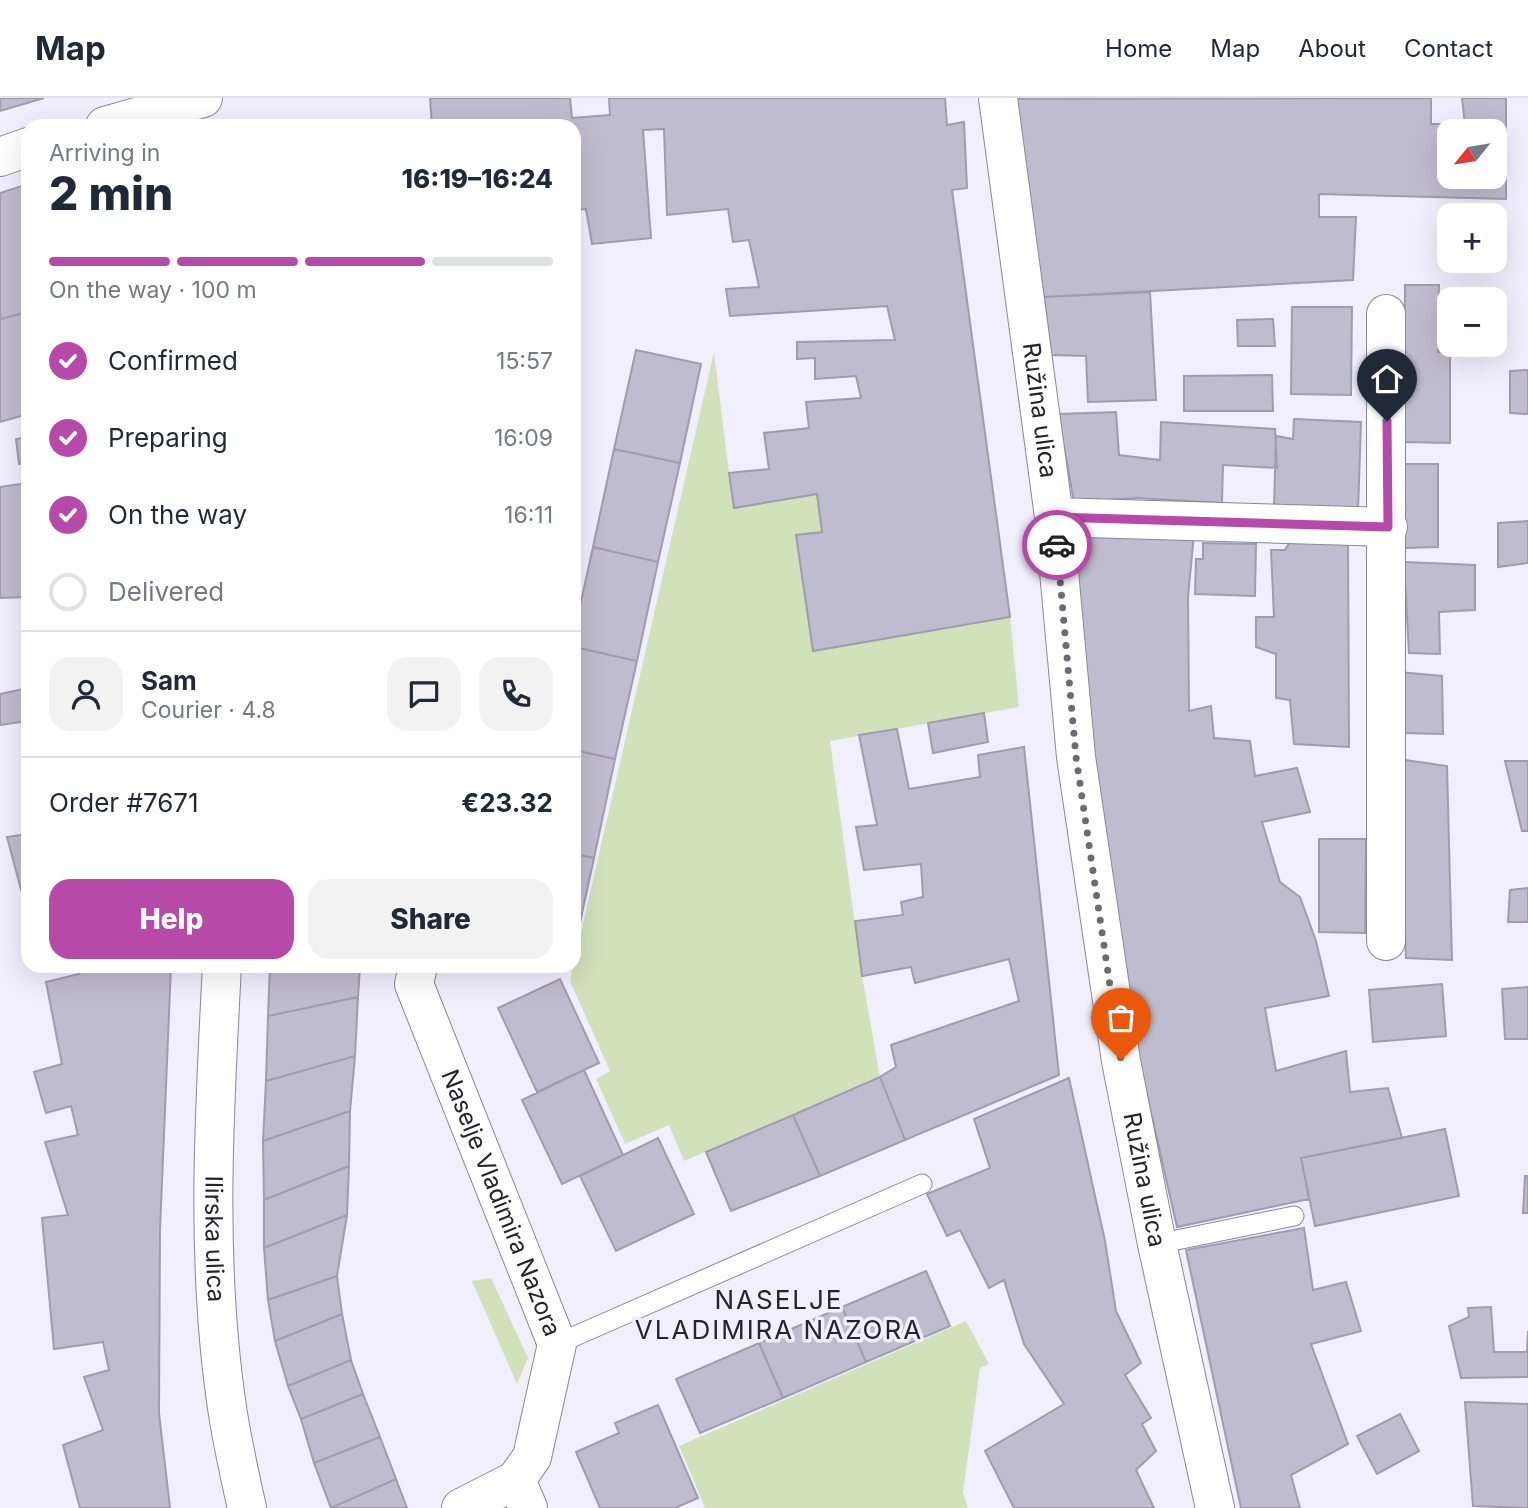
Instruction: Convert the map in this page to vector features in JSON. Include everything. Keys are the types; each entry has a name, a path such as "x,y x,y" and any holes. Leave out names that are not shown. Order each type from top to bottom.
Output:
{"street":[{"path":"130,119 203,98"},
{"path":"216,98 218,119"},
{"name":"Ružina ulica","path":"998,98 1054,517 1076,757 1121,1060 1157,1244 1214,1508"},
{"path":"0,156 21,150"},
{"path":"1386,314 1386,941"},
{"path":"1054,517 1388,527"},
{"name":"Ilirska ulica","path":"222,973 215,1247 228,1413 247,1508"},
{"name":"Naselje Vladimira Nazora","path":"416,973 414,984 557,1344 522,1494 461,1508"}],"lane":[{"path":"557,1344 922,1184"},
{"path":"1157,1244 1294,1216"}],"green space":[{"path":"714,352 729,473 817,494 822,532 796,535 813,650 1010,617 1019,707 830,741 862,976 880,1077 684,1161 669,1125 625,1144 596,1079 610,1071 570,981 572,973 581,973 581,933"},
{"path":"491,1278 528,1358 517,1384 472,1281"},
{"path":"966,1321 989,1364 980,1368 963,1492 968,1508 702,1508 705,1507 679,1446"}],"building":[{"path":"0,98 44,98 0,111"},
{"path":"430,98 570,98 572,118 610,115 609,98 945,98 947,125 964,122 967,188 952,190 1010,617 813,651 796,535 822,532 817,494 734,508 729,473 769,469 764,433 809,428 806,402 861,398 856,376 815,379 815,358 797,359 797,342 895,340 887,306 730,316 726,289 759,287 749,240 733,242 728,209 667,215 664,129 643,130 651,238 592,244 586,209 581,209 581,119 432,119"},
{"path":"1431,98 1431,124 1437,124 1437,189 1506,189 1506,199 1319,194 1319,217 1356,217 1353,280 1044,297 1013,99"},
{"path":"1462,98 1506,98 1506,119 1464,119"},
{"path":"21,186 21,314 0,319 0,193"},
{"path":"1405,285 1439,285 1437,357 1450,357 1450,443 1404,442"},
{"path":"1150,292 1156,400 1088,402 1086,356 1051,355 1044,297"},
{"path":"1292,307 1352,307 1351,395 1291,394"},
{"path":"21,314 21,416 0,422 0,319"},
{"path":"1273,319 1275,346 1238,346 1237,320"},
{"path":"636,350 701,364 680,463 614,449"},
{"path":"1528,370 1528,414 1510,413 1510,371"},
{"path":"1272,375 1273,411 1184,411 1184,376"},
{"path":"1116,412 1119,455 1160,460 1161,422 1275,429 1277,468 1223,465 1222,503 1136,498 1074,502 1058,414"},
{"path":"1294,419 1361,422 1358,511 1274,508 1276,436 1293,439"},
{"path":"21,438 21,464 19,464 16,439"},
{"path":"614,449 680,463 658,562 593,547"},
{"path":"1404,464 1438,464 1438,547 1405,548"},
{"path":"21,484 21,597 0,598 0,487"},
{"path":"1528,521 1528,563 1498,567 1498,523"},
{"path":"1067,529 1194,534 1188,597 1189,711 1211,706 1214,738 1250,741 1255,776 1297,768 1310,812 1262,822 1280,882 1300,897 1316,941 1329,996 1265,1008 1276,1071 1346,1051 1350,1092 1388,1088 1402,1138 1301,1158 1309,1199 1177,1227 1140,1064 1097,818"},
{"path":"1292,538 1348,542 1349,747 1294,744 1290,700 1276,698 1276,654 1256,647 1256,617 1274,617 1271,550 1285,550"},
{"path":"1203,543 1256,544 1255,596 1195,594 1196,559 1203,559"},
{"path":"593,547 658,562 637,661 581,649 581,601"},
{"path":"1404,562 1475,565 1475,610 1439,612 1440,654 1409,653"},
{"path":"581,649 637,661 615,759 581,752"},
{"path":"1399,672 1442,676 1443,734 1401,733"},
{"path":"21,690 21,722 0,725 0,694"},
{"path":"984,713 988,742 933,753 928,723"},
{"path":"897,729 909,789 980,777 978,755 1024,747 1059,1075 905,1140 880,1077 896,1067 891,1045 1019,1001 1009,959 915,983 911,967 862,976 855,921 903,915 901,902 923,897 921,864 864,870 856,827 877,825 859,735"},
{"path":"581,752 615,759 594,858 581,855"},
{"path":"1398,759 1447,766 1452,960 1406,958"},
{"path":"1505,761 1528,761 1528,831 1522,831"},
{"path":"21,835 21,889 7,837"},
{"path":"1319,839 1366,839 1365,933 1319,932"},
{"path":"581,855 594,858 581,918"},
{"path":"1528,888 1528,922 1508,922 1510,890"},
{"path":"171,973 160,1230 159,1413 170,1508 80,1508 63,1445 103,1430 84,1377 109,1370 103,1342 54,1349 42,1218 68,1215 45,1142 78,1135 71,1106 46,1113 34,1072 62,1064 46,982 79,974"},
{"path":"270,973 360,973 358,997 268,1016"},
{"path":"560,979 599,1063 537,1092 498,1008"},
{"path":"1442,984 1446,1036 1373,1042 1369,990"},
{"path":"1528,987 1528,1039 1505,1039 1502,989"},
{"path":"358,997 355,1056 266,1081 268,1016"},
{"path":"355,1056 350,1111 263,1141 266,1081"},
{"path":"584,1070 623,1155 562,1184 522,1100"},
{"path":"880,1077 905,1140 820,1176 793,1115"},
{"path":"1069,1078 1105,1241 1116,1311 1141,1363 1125,1375 1151,1418 1142,1424 1156,1451 1136,1470 1154,1508 1014,1508 985,1451 1064,1404 1024,1344 1004,1280 989,1288 960,1230 947,1236 927,1194 990,1168 974,1119"},
{"path":"350,1111 349,1166 264,1200 263,1141"},
{"path":"793,1115 820,1176 731,1211 706,1152"},
{"path":"1445,1129 1459,1196 1315,1226 1301,1158"},
{"path":"658,1138 694,1214 616,1251 580,1176"},
{"path":"349,1166 347,1215 264,1248 264,1200"},
{"path":"1525,1176 1528,1176 1528,1213 1523,1213"},
{"path":"347,1215 337,1276 268,1300 264,1248"},
{"path":"1304,1228 1313,1290 1346,1282 1361,1331 1311,1344 1348,1444 1291,1475 1300,1508 1241,1508 1186,1250"},
{"path":"926,1271 950,1326 866,1362 842,1307"},
{"path":"337,1276 342,1314 275,1341 268,1300"},
{"path":"842,1307 866,1362 783,1398 759,1343"},
{"path":"1491,1307 1494,1352 1527,1352 1528,1331 1528,1377 1461,1378 1449,1326 1469,1317 1468,1308"},
{"path":"342,1314 351,1360 288,1386 275,1341"},
{"path":"759,1343 783,1398 700,1433 676,1379"},
{"path":"351,1360 363,1394 301,1419 288,1386"},
{"path":"363,1394 380,1437 314,1463 301,1419"},
{"path":"1465,1402 1528,1404 1528,1508 1473,1506"},
{"path":"658,1405 698,1498 675,1508 600,1508 576,1452 619,1433 615,1423"},
{"path":"1400,1414 1419,1451 1377,1474 1357,1436"},
{"path":"380,1437 396,1479 331,1508 314,1463"},
{"path":"396,1479 407,1508 331,1508"}],"way so far":[{"path":"1057,545 1076,757 1121,1060"}],"district":[{"name":"NASELJE VLADIMIRA NAZORA","path":"779,1315"}],"route":[{"path":"1057,545 1054,517 1093,516 1388,527 1387,421"}]}
